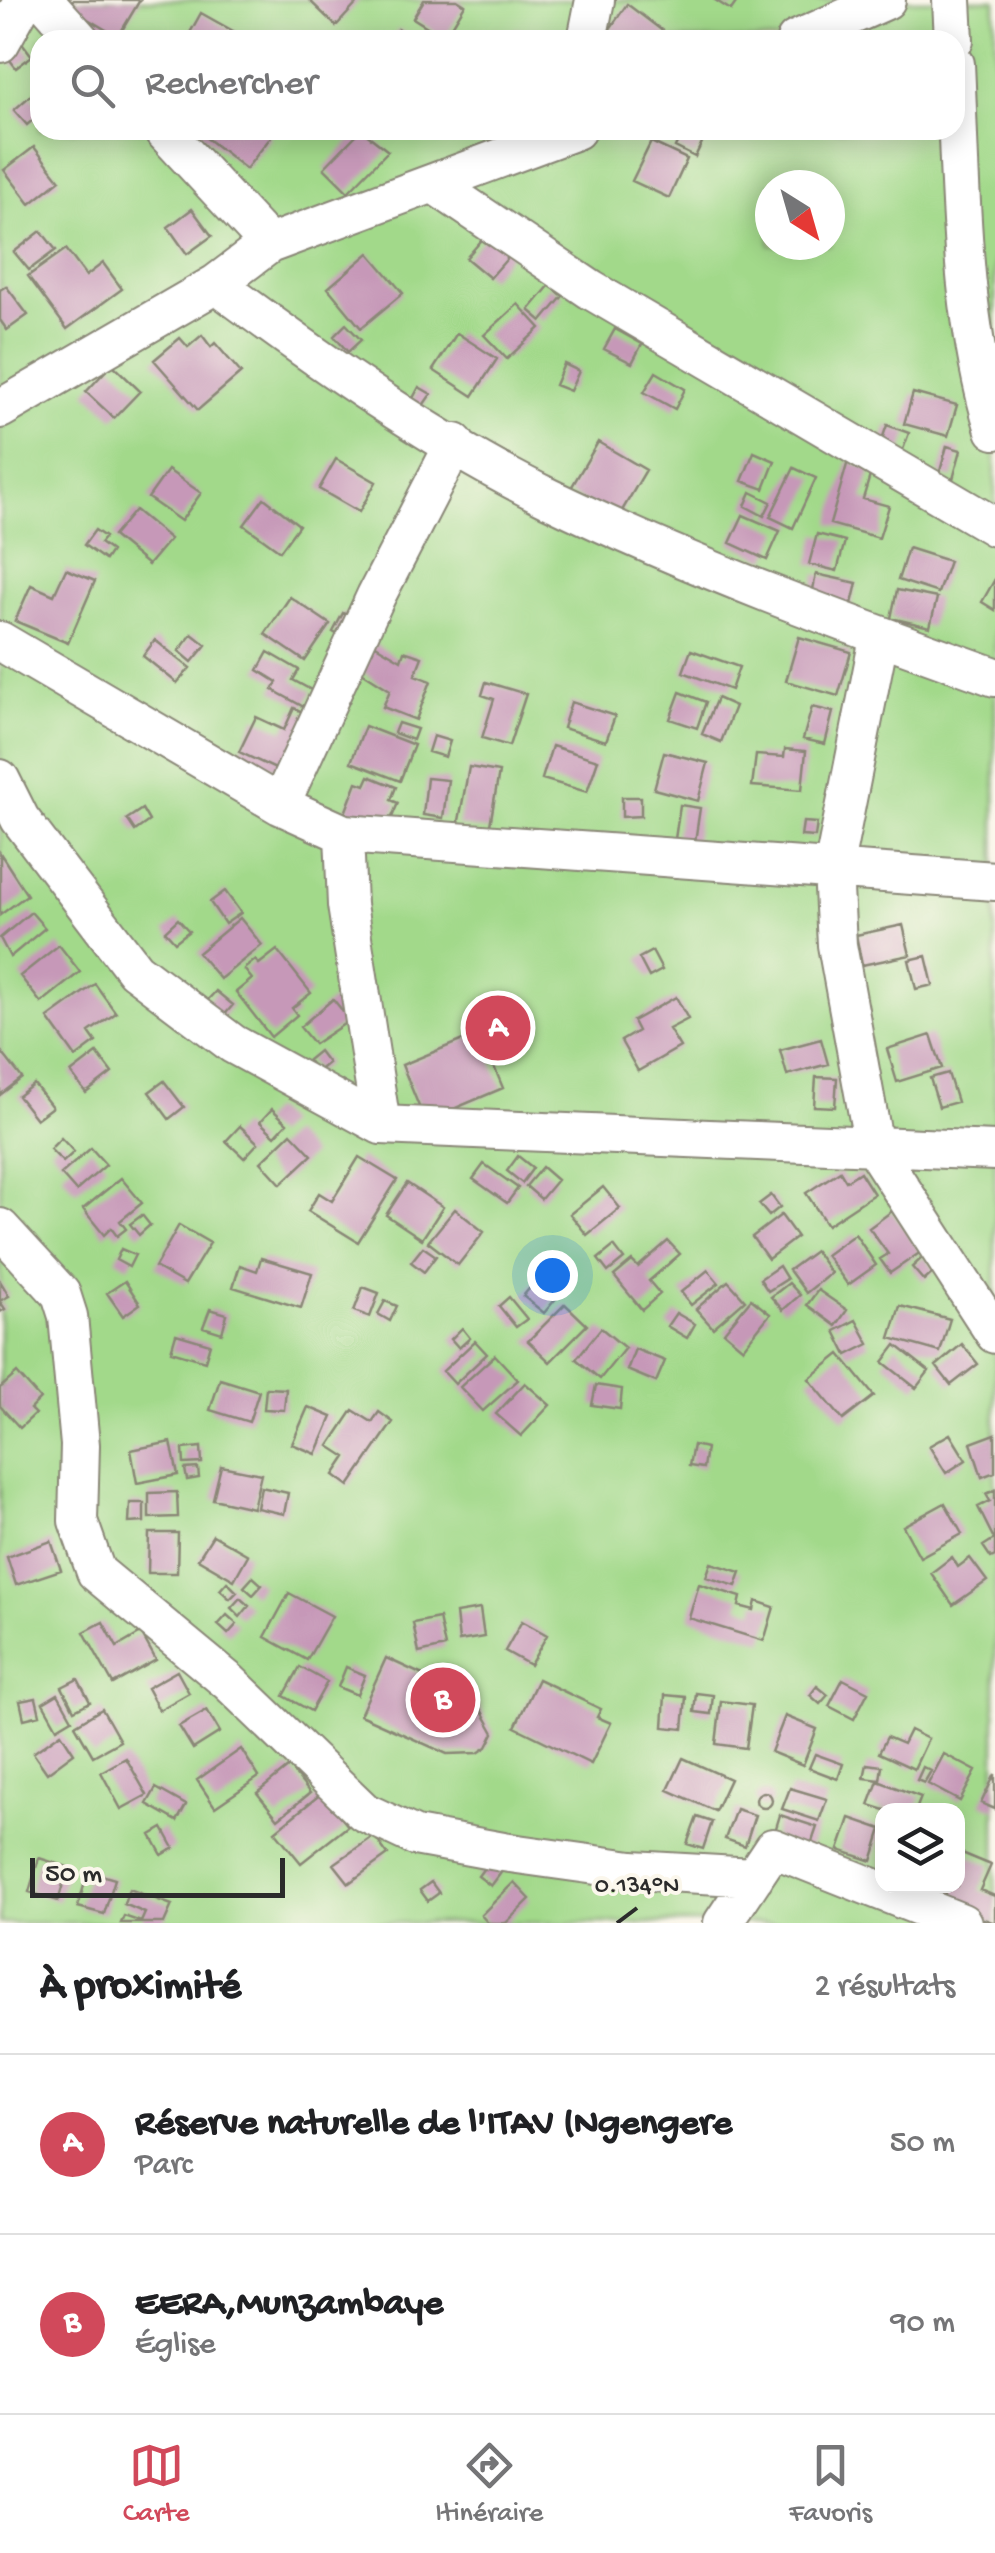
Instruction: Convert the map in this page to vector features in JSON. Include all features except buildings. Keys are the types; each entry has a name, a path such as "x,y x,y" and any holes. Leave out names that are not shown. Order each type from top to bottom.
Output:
{"street":[{"path":"0,43 24,0"},
{"path":"44,0 71,30"},
{"path":"589,30 595,0"},
{"path":"818,30 886,0"},
{"path":"952,0 954,30"},
{"path":"172,140 270,244"},
{"path":"0,410 216,284 270,244 549,140"},
{"path":"959,140 964,250 986,402 995,430"},
{"path":"434,184 591,290 995,526"},
{"path":"216,284 328,368 546,496 879,638 995,677"},
{"path":"280,804 376,596 455,443"},
{"path":"879,638 833,870 837,945 874,1147 995,1334"},
{"path":"0,641 280,804 344,834 995,881"},
{"path":"0,779 20,819 135,970 232,1044 381,1125 995,1151"},
{"path":"344,834 347,905 381,1125"},
{"path":"0,1228 61,1294 68,1316 80,1444 78,1521 96,1572 228,1682 364,1812 416,1836 502,1852 632,1870 754,1877"},
{"path":"723,1923 773,1848 962,1923"}],"green space":[{"path":"0,0 995,0 995,1923 0,1923"}],"place":[{"name":"Réserve naturelle de l'ITAV (Ngengere","path":"498,1028"},
{"name":"EERA,Munzambaye","path":"443,1700"}]}
